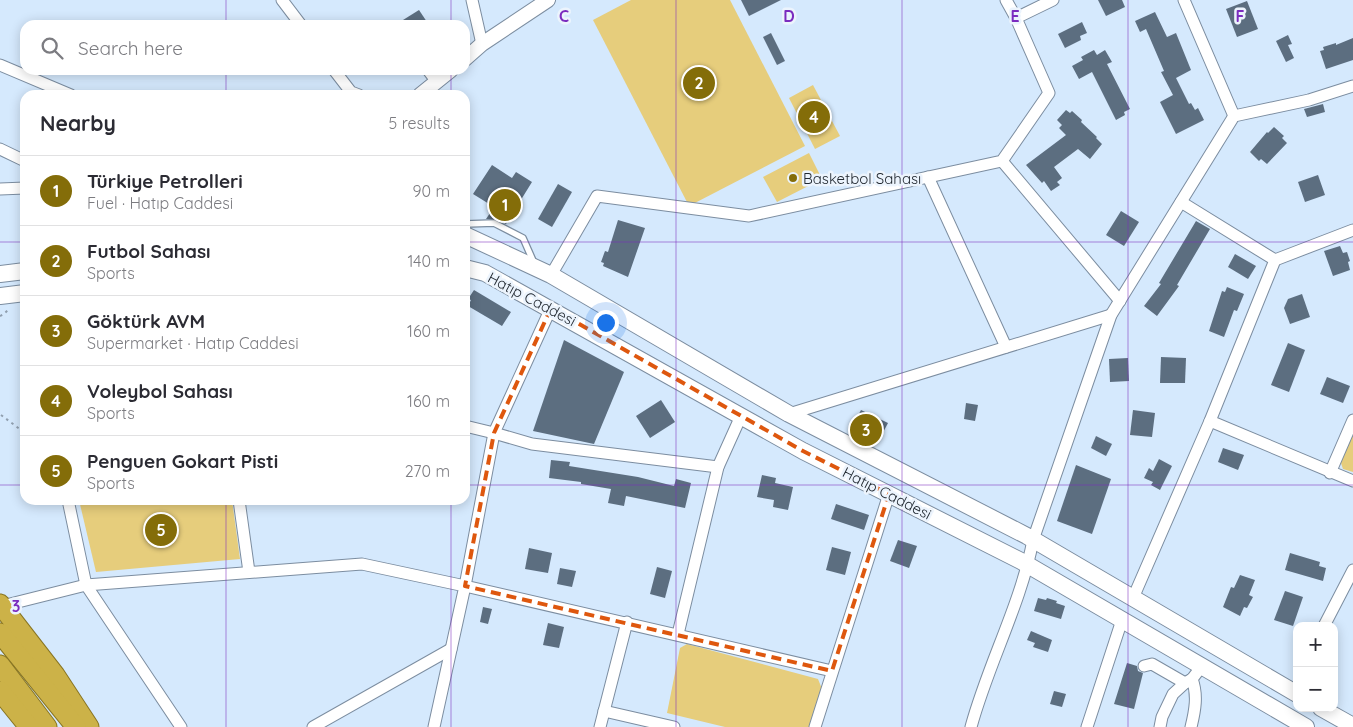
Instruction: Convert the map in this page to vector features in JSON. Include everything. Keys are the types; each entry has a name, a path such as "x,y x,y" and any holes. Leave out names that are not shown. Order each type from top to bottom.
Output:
{"highway":[{"path":"1,605 55,675 89,727"},
{"path":"0,633 76,727"},
{"path":"0,665 47,727"},
{"path":"0,691 29,727"}],"main road":[{"name":"Hatıp Caddesi","path":"470,237 551,275 790,414 1033,540 1132,598 1293,687"},
{"name":"Hatıp Caddesi","path":"470,269 485,272 803,451 1028,566 1122,620 1193,676 1306,727"},
{"path":"0,274 20,272"},
{"path":"0,296 20,294"},
{"path":"1328,712 1353,726"}],"street":[{"path":"282,0 297,20"},
{"path":"472,0 482,44"},
{"path":"470,54 548,0"},
{"path":"551,275 597,196 749,216 1002,161 1049,93 1016,18 1006,0"},
{"path":"1016,18 1053,0"},
{"path":"1184,0 1234,116"},
{"path":"0,65 20,73"},
{"path":"24,75 59,90"},
{"path":"338,75 349,90"},
{"path":"432,75 437,82"},
{"path":"427,90 445,75"},
{"path":"971,727 978,698 1028,566 1033,540 1111,315 1234,116 1309,100 1353,86"},
{"path":"0,149 20,159"},
{"path":"1002,161 1120,301"},
{"path":"928,177 1006,347"},
{"path":"0,189 20,188"},
{"path":"1181,202 1275,260"},
{"path":"1132,598 1210,422 1275,260 1353,230"},
{"path":"434,727 465,586 494,432 551,308"},
{"path":"790,414 1111,315"},
{"path":"678,634 718,467 741,416"},
{"path":"1330,473 1353,420"},
{"path":"1210,422 1353,481"},
{"path":"470,427 494,432 532,444 718,467"},
{"path":"815,727 890,494"},
{"path":"69,505 86,585 181,727"},
{"path":"241,505 248,572"},
{"path":"1,605 86,585 362,564 627,622 832,671"},
{"path":"1326,622 1353,570"},
{"path":"1087,727 1122,620"},
{"path":"600,727 627,622"},
{"path":"313,727 451,649"},
{"path":"1144,666 1152,664 1193,676"},
{"path":"1160,727 1162,717 1173,694 1193,676"},
{"path":"1191,727 1195,709 1193,676"},
{"path":"604,711 674,727"}],"lane":[{"path":"470,224 494,223 523,238 536,268"}],"path":[{"path":"0,415 20,429"}],"highlighted area":[{"path":"551,308 803,451 889,494 832,671 465,586 494,433"}],"shaded area":[{"path":"631,0 730,0 805,146 689,206 593,20"},
{"path":"813,85 840,136 815,149 789,98"},
{"name":"Basketbol Sahası","path":"809,153 822,179 777,202 763,177"},
{"path":"1353,433 1353,472 1343,469 1340,460"},
{"path":"80,505 233,505 240,559 96,572"},
{"path":"687,644 818,679 822,689 809,727 725,727 667,713 680,648"}],"building":[{"path":"741,0 781,0 749,16"},
{"path":"1098,0 1122,0 1125,7 1106,16"},
{"path":"1247,1 1258,29 1237,37 1226,9"},
{"path":"419,10 426,20 403,20"},
{"path":"1155,12 1167,37 1176,33 1191,70 1176,78 1189,104 1191,103 1195,110 1198,108 1204,120 1176,134 1160,102 1173,95 1161,72 1164,71 1146,29 1140,32 1135,21"},
{"path":"1082,22 1087,33 1080,36 1081,40 1065,48 1058,34"},
{"path":"771,33 785,61 777,65 763,37"},
{"path":"1288,35 1292,44 1288,45 1294,58 1286,62 1276,41"},
{"path":"1353,38 1353,60 1326,69 1320,51 1324,50 1323,47 1336,43 1336,45"},
{"path":"1094,50 1097,55 1105,50 1112,62 1107,64 1130,109 1124,112 1125,115 1116,120 1092,72 1079,79 1072,66 1083,60 1081,57"},
{"path":"1323,104 1325,112 1307,117 1304,109"},
{"path":"1066,110 1070,113 1072,111 1082,120 1081,122 1102,144 1090,159 1078,149 1054,167 1062,178 1057,182 1060,185 1051,191 1044,181 1042,183 1026,165 1066,135 1059,128 1062,125 1057,120"},
{"path":"1274,127 1284,136 1282,138 1287,143 1267,164 1261,159 1259,161 1250,152 1267,132"},
{"path":"492,165 512,178 516,172 532,182 506,224 496,219 486,219 494,207 473,194"},
{"path":"1318,175 1325,195 1305,202 1298,182"},
{"path":"558,184 572,192 552,227 538,219"},
{"path":"1121,211 1139,222 1124,246 1106,235"},
{"path":"618,220 645,228 628,277 603,266 604,263 601,262 605,251 608,252"},
{"path":"1196,221 1210,229 1177,285 1179,286 1157,316 1144,306 1161,284 1159,283"},
{"path":"1340,246 1343,253 1347,252 1350,270 1333,276 1324,251"},
{"path":"1235,254 1256,266 1248,279 1228,267"},
{"path":"1227,287 1244,294 1237,311 1234,310 1224,337 1209,331 1222,291 1225,292"},
{"path":"474,290 511,312 502,326 470,307 470,296"},
{"path":"1302,294 1310,317 1290,324 1284,308 1288,299"},
{"path":"564,340 624,372 594,444 533,431"},
{"path":"1288,343 1305,350 1289,392 1271,385"},
{"path":"1161,357 1186,358 1185,383 1160,383"},
{"path":"1128,358 1129,381 1110,382 1109,359"},
{"path":"1327,377 1350,386 1343,403 1320,394"},
{"path":"661,400 675,422 650,438 636,416"},
{"path":"966,403 978,405 975,421 964,419"},
{"path":"861,410 888,423 879,440 852,427"},
{"path":"1133,410 1155,413 1152,437 1130,435"},
{"path":"1096,436 1112,444 1106,456 1091,448"},
{"path":"1223,448 1244,455 1238,470 1218,462"},
{"path":"1159,459 1172,466 1160,490 1151,485 1153,482 1144,478 1149,468 1153,471"},
{"path":"551,460 570,462 569,466 638,477 674,486 676,479 691,483 685,508 626,496 624,506 608,503 611,489 581,484 581,482 549,478"},
{"path":"1076,465 1111,479 1092,534 1057,521"},
{"path":"762,475 776,478 775,483 793,487 788,510 773,507 774,500 757,497"},
{"path":"836,504 869,515 864,530 831,519"},
{"path":"898,540 917,546 909,568 890,561"},
{"path":"832,547 851,552 845,575 826,570"},
{"path":"529,548 552,553 548,573 525,569"},
{"path":"1290,553 1320,562 1319,566 1326,568 1323,581 1285,570"},
{"path":"657,567 672,571 665,598 650,594"},
{"path":"560,568 576,571 572,587 557,584"},
{"path":"1240,575 1255,580 1249,595 1253,597 1247,608 1244,607 1240,616 1223,607 1231,587 1234,588"},
{"path":"1285,591 1303,597 1293,626 1274,620"},
{"path":"1038,598 1046,600 1047,598 1065,606 1061,619 1034,611"},
{"path":"483,607 492,609 488,624 480,622"},
{"path":"548,623 564,627 559,648 543,645"},
{"path":"1031,631 1052,640 1048,652 1033,647 1035,643 1027,640"},
{"path":"1127,663 1137,666 1138,671 1143,673 1134,709 1114,704"},
{"path":"1054,691 1066,694 1062,707 1050,704"}],"place":[{"name":"Futbol Sahası","path":"699,83"},
{"name":"Voleybol Sahası","path":"814,117"},
{"name":"Basketbol Sahası","path":"793,178"},
{"name":"Türkiye Petrolleri","path":"505,205"},
{"name":"Göktürk AVM","path":"866,430"},
{"name":"Penguen Gokart Pisti","path":"161,530"}]}
